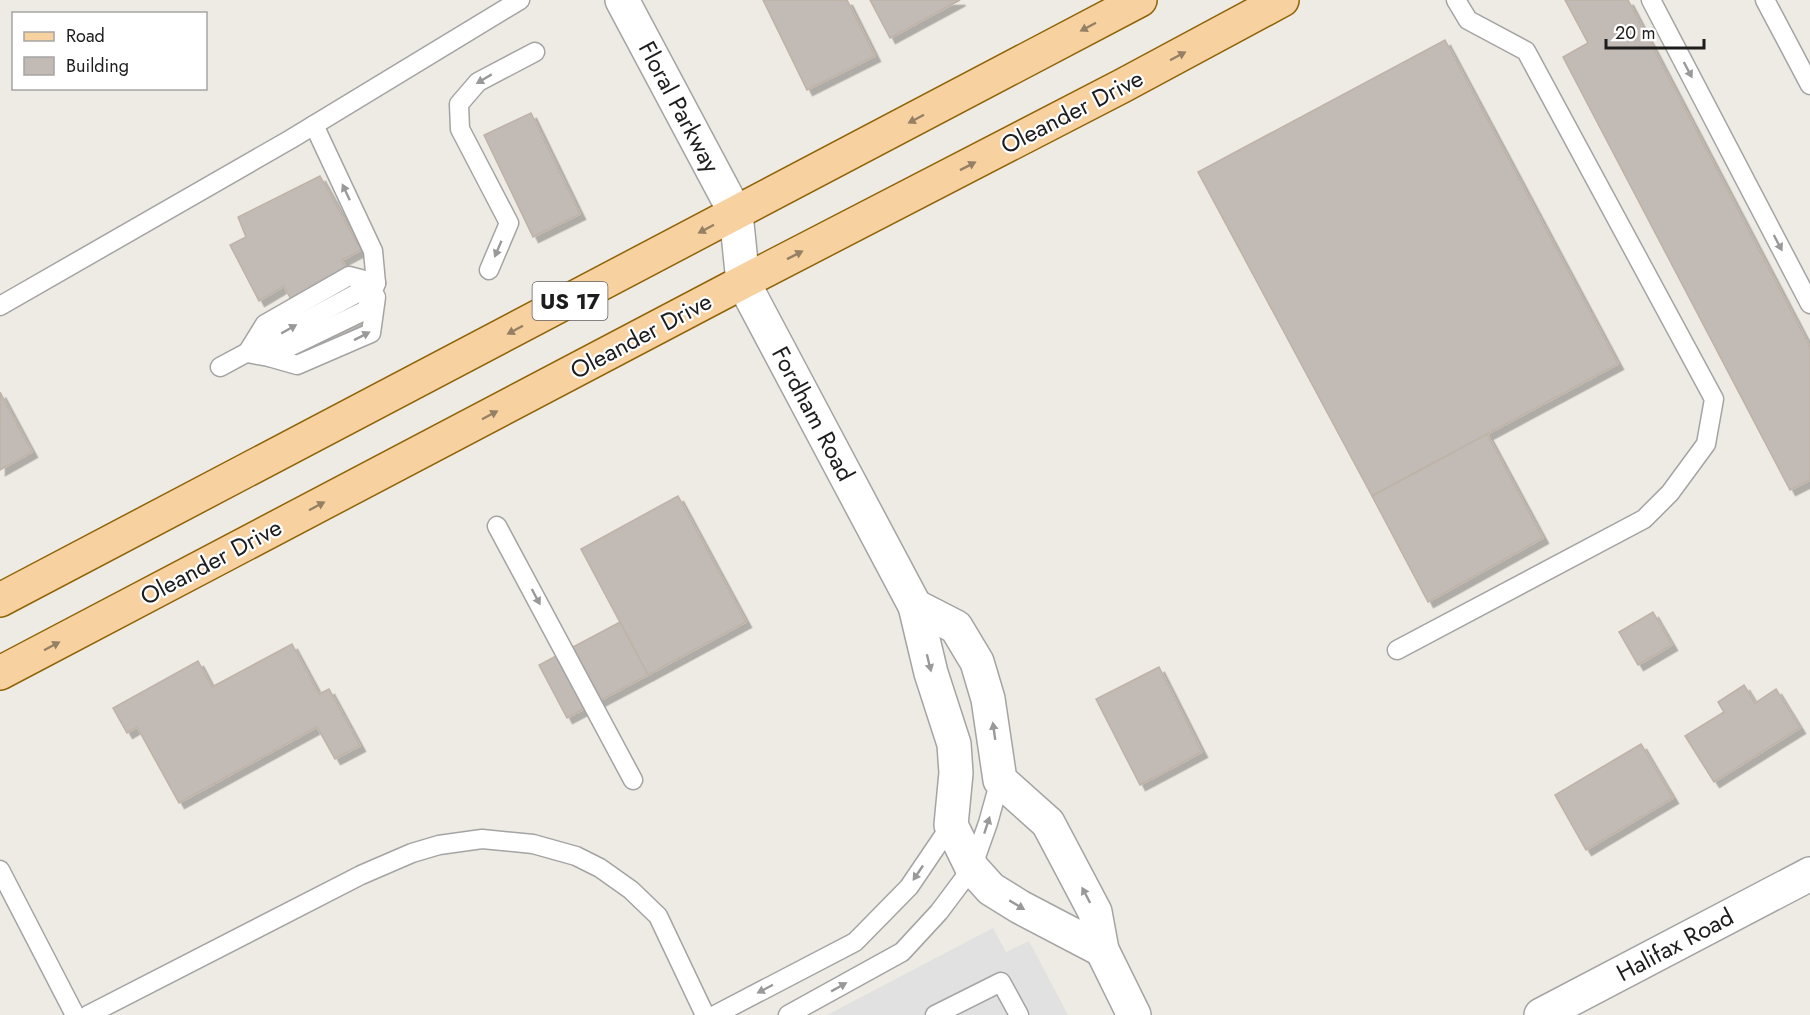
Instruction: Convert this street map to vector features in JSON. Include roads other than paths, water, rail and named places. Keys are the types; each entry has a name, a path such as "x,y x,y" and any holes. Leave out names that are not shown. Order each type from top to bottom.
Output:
{"main road":[{"name":"US 17","path":"0,600 1140,0"},
{"name":"Oleander Drive","path":"0,673 1282,0"}],"street":[{"name":"Floral Parkway","path":"622,0 736,214"},
{"name":"Fordham Road","path":"736,214 743,282 915,606 931,673 954,744 956,773 951,825"},
{"path":"915,606 956,627 977,663 988,699 1000,780 1048,823 1095,912 1102,950 1134,1015"},
{"path":"951,825 972,868 991,889 1020,907 1102,950"},
{"name":"Halifax Road","path":"1540,1015 1810,874"}],"lane":[{"path":"0,306 314,125 520,0"},
{"path":"1398,650 1644,519 1670,493 1706,444 1714,399 1526,51 1468,20 1456,0"},
{"path":"1765,0 1810,86"},
{"path":"1658,2 1810,304"},
{"path":"489,270 509,223 460,129 459,104 478,82 536,52"},
{"path":"247,353 269,357 366,310 376,283 373,251 314,125"},
{"path":"220,367 376,283"},
{"path":"497,526 633,780"},
{"path":"788,1015 902,952 939,912 972,868 1000,780"},
{"path":"715,1015 855,942 909,887 951,825"},
{"path":"88,1015 361,875 403,856 439,845 482,839 533,844 574,855 600,867 631,890 658,916 705,1015"},
{"path":"0,870 75,1015"},
{"path":"935,1015 1001,982 1019,1015"}]}
